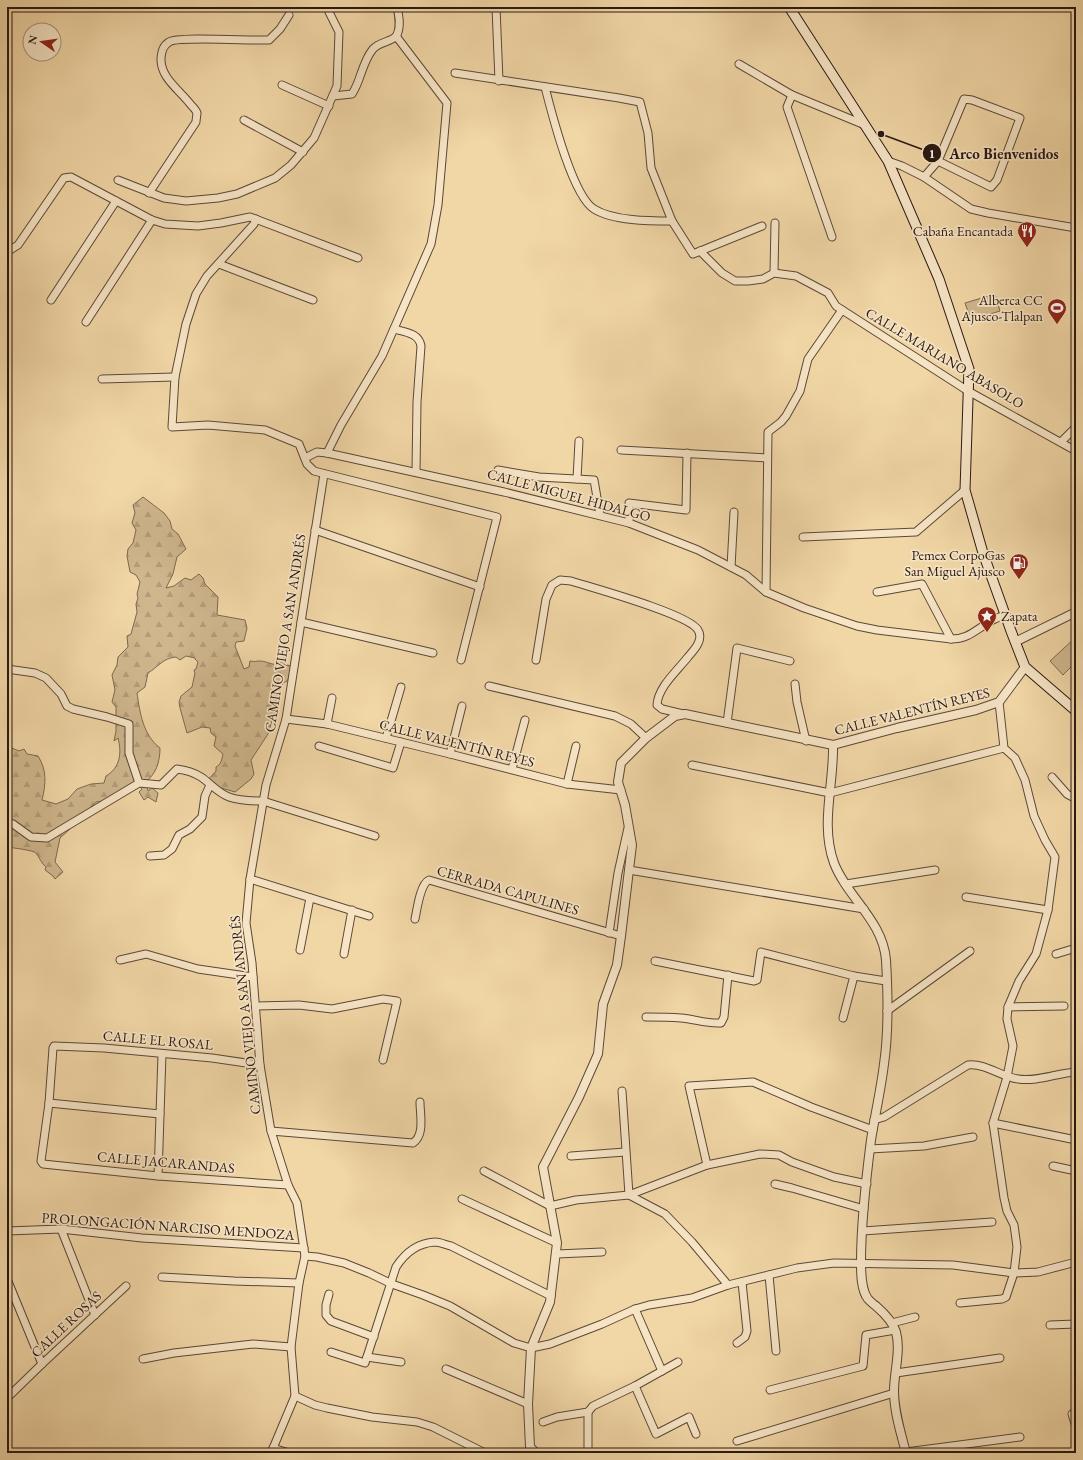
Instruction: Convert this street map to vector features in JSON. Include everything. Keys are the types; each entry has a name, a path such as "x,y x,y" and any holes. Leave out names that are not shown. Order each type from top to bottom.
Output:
{"main road":[{"path":"789,7 888,161 939,279 969,369 965,490 983,553 1025,667 1076,711"}],"street":[{"path":"333,96 352,94 356,88 363,66 372,50 383,42 396,36 400,24 397,7"},
{"path":"496,7 499,81"},
{"path":"118,180 164,198 186,201 218,198 236,194 275,178 291,165 314,138 337,86 339,32 329,12"},
{"path":"149,193 196,122 196,113 187,100 168,79 161,65 164,46 171,41 223,39 254,41 270,40 280,30 289,15"},
{"path":"305,458 317,452 327,453 341,425 382,356 431,244 438,205 446,103 396,36"},
{"path":"739,64 792,95 865,125"},
{"path":"455,73 640,102 648,133 650,168 672,221 696,252 722,273 735,280 748,281 763,279 774,273 775,223"},
{"path":"282,85 329,106"},
{"path":"545,87 567,162 574,180 587,203 594,209 608,215 632,220 672,221"},
{"path":"792,95 787,107 832,237"},
{"path":"924,177 938,161 964,99 972,100 1020,118 997,180 991,187 938,161"},
{"path":"244,120 303,152"},
{"path":"888,161 924,177 971,209 988,214 1076,228"},
{"path":"8,252 18,245 64,178 71,177 152,220 165,224 198,226 250,217 358,258"},
{"path":"51,300 116,201"},
{"path":"256,219 254,224 219,264 206,276 196,294 186,324 176,377 172,427 208,425 265,430 299,444 307,464 314,471 497,517 461,660"},
{"path":"86,322 152,220"},
{"path":"696,252 762,226"},
{"path":"219,264 313,300"},
{"name":"CALLE MARIANO ABASOLO","path":"774,273 796,276 828,293 836,306 968,391 1076,451"},
{"path":"766,592 768,432 786,416 800,391 808,359 842,310"},
{"path":"394,329 416,336 420,340 421,346 417,402 416,472"},
{"path":"102,379 176,377"},
{"path":"1060,442 1076,427"},
{"path":"577,479 578,441"},
{"path":"621,450 768,458"},
{"name":"CALLE MIGUEL HIDALGO","path":"327,453 416,472 629,523 692,548 731,567 746,575 766,592 804,608 857,626 877,630 961,639 969,636 989,622 1005,615"},
{"path":"629,523 629,504 686,510 687,453"},
{"path":"498,470 539,477 594,480 600,515"},
{"name":"CAMINO VIEJO A SAN ANDRÉS","path":"272,1451 295,1396 291,1347 304,1252 297,1203 288,1185 271,1131 260,1065 256,1006 246,923 250,879 266,785 286,719 324,474"},
{"path":"803,537 916,532 965,490"},
{"path":"731,567 734,512"},
{"path":"315,530 480,587"},
{"path":"536,660 546,599 552,585 560,580 571,581 665,611 693,625 699,631 700,638 696,648 663,688 658,697 657,705 662,709 685,714"},
{"path":"877,592 922,584 951,639"},
{"path":"1015,642 1076,612"},
{"path":"301,622 433,653"},
{"path":"727,723 737,648 790,661"},
{"name":"CALLE VALENTÍN REYES","path":"685,714 833,745 897,728 976,710 999,702 1025,667"},
{"path":"7,668 35,673 46,678 61,694 67,706 73,709 129,724 129,753 139,783"},
{"path":"796,684 797,702 806,740"},
{"path":"489,686 615,716 631,724 646,738"},
{"path":"386,738 401,687"},
{"path":"327,724 332,698"},
{"path":"960,1302 1002,1299 1006,1297 1014,1273 1017,1247 1014,1225 1007,1211 1004,1198 993,1123 1007,1077 1013,1046 1007,1019 1008,1007 1019,981 1036,954 1048,910 1055,856 1045,840 1034,816 1025,780 1015,758 1004,748 999,702"},
{"path":"450,754 462,706"},
{"path":"536,1453 530,1447 528,1404 531,1348 550,1302 557,1254 557,1243 544,1167 580,1097 598,1054 603,1004 617,964 622,936 632,845 629,824 618,782 621,763 646,738 675,716 685,714"},
{"name":"CALLE VALENTÍN REYES","path":"286,719 327,724 512,769 567,784 621,790"},
{"path":"512,769 525,720"},
{"path":"319,746 393,768 401,742"},
{"path":"833,745 827,830 829,847 835,865 881,938 886,958 887,1011 885,1063 870,1148 864,1209 861,1263 863,1284 868,1299 894,1327 897,1338 894,1393 897,1417 906,1453 1020,1437"},
{"path":"567,784 576,746"},
{"path":"692,765 830,793 1004,748"},
{"path":"7,823 13,824 31,837 47,838 139,783 161,785 177,769 191,772 228,796 247,801 263,801 375,836"},
{"path":"1052,777 1067,794 1076,799"},
{"path":"150,856 164,855 172,849 179,835 190,829 202,817 205,796 210,785"},
{"path":"608,932 618,873 629,824"},
{"path":"629,870 864,909"},
{"path":"846,884 935,870"},
{"path":"250,879 369,916"},
{"name":"CERRADA CAPULINES","path":"415,919 423,887 425,882 429,880 622,936"},
{"path":"966,897 1048,910"},
{"path":"300,950 310,898"},
{"path":"344,954 352,910"},
{"path":"1056,954 1076,948"},
{"path":"887,1011 970,951"},
{"path":"655,960 750,981 756,980 761,952 854,976 886,981"},
{"path":"120,960 146,954 198,969 253,977"},
{"path":"646,1017 682,1018 721,1023 724,1017 728,975"},
{"path":"843,1018 854,976"},
{"path":"256,1006 299,1005 332,1009 383,999 397,1001 383,1060"},
{"path":"1008,1007 1064,1006"},
{"name":"CALLE EL ROSAL","path":"49,1104 52,1048 54,1046 104,1048 212,1058 260,1065"},
{"path":"158,1176 162,1054"},
{"path":"874,1120 884,1117 968,1065 981,1066 1007,1077 1031,1080 1076,1072"},
{"path":"707,1165 689,1086 753,1082 811,1107 873,1130"},
{"path":"622,1091 629,1195"},
{"path":"271,1131 413,1143 418,1140 421,1135 420,1102"},
{"path":"49,1104 160,1114"},
{"name":"CALLE JACARANDAS","path":"49,1104 40,1161 41,1163 158,1176 288,1185"},
{"path":"993,1123 1076,1140"},
{"path":"870,1148 924,1146 973,1137"},
{"path":"571,1156 626,1152"},
{"path":"484,1170 550,1206 576,1200 629,1195 707,1165 760,1154 779,1155 792,1162 834,1177 867,1184"},
{"path":"1053,1166 1076,1171"},
{"path":"775,1184 864,1209"},
{"path":"629,1195 665,1214 692,1242 728,1285"},
{"path":"462,1199 557,1243"},
{"path":"863,1231 992,1222"},
{"path":"61,1229 95,1315"},
{"name":"PROLONGACIÓN NARCISO MENDOZA","path":"7,1231 61,1229 142,1238 304,1252 344,1263 392,1284 424,1295 450,1306 514,1343 531,1348"},
{"path":"331,1352 365,1363 392,1284 396,1267 403,1256 417,1247 435,1242 450,1246 551,1296"},
{"path":"557,1254 602,1252"},
{"path":"531,1348 550,1344 635,1309 649,1305 692,1298 728,1285 798,1268 834,1263 953,1265 1014,1273 1038,1272 1076,1262"},
{"path":"162,1276 234,1281 299,1283"},
{"path":"769,1276 776,1351"},
{"path":"7,1278 42,1364"},
{"path":"737,1343 745,1337 747,1331 742,1282"},
{"name":"CALLE ROSAS","path":"7,1398 126,1286"},
{"path":"329,1294 326,1305 326,1315 331,1321 374,1337"},
{"path":"635,1309 662,1371"},
{"path":"770,1390 863,1366 866,1335 894,1327 915,1317"},
{"path":"1050,1325 1076,1324"},
{"path":"143,1359 174,1353 253,1344 291,1347"},
{"path":"367,1357 401,1362"},
{"path":"896,1373 1000,1358"},
{"path":"588,1453 588,1412 593,1406 635,1386 678,1362"},
{"path":"446,1369 528,1404"},
{"path":"635,1386 656,1434 689,1417 696,1434"},
{"path":"737,1441 894,1393"},
{"path":"295,1396 315,1406 372,1417 417,1422 433,1427 485,1453"},
{"path":"543,1422 557,1417 588,1412"},
{"path":"1072,1414 1076,1427"},
{"path":"272,1451 289,1453"}],"green space":[{"path":"995,294 1000,311 971,320 965,303"},
{"path":"143,497 164,513 170,521 172,529 178,534 186,549 177,557 173,574 166,588 174,586 185,578 191,580 199,574 203,578 205,584 218,597 217,615 245,620 247,628 244,641 236,642 235,646 244,669 249,667 250,661 263,661 272,664 280,664 284,657 285,667 287,665 295,667 287,681 283,683 273,707 275,710 268,734 251,760 254,774 251,779 235,792 211,785 207,781 216,771 216,767 222,760 223,754 214,746 216,737 211,733 210,728 202,727 187,733 179,702 181,696 192,687 195,673 194,670 196,669 198,662 195,658 186,656 180,660 176,657 171,658 164,661 148,673 145,687 137,693 143,723 154,743 160,748 156,768 152,776 144,783 147,785 148,791 152,788 158,793 156,802 148,797 144,800 139,792 142,789 139,785 104,801 96,802 81,819 60,838 55,862 63,872 55,879 45,870 46,867 36,853 7,847 7,746 19,751 24,749 27,754 38,756 43,767 45,777 42,800 56,804 68,799 77,789 91,784 104,783 106,776 111,773 117,764 120,749 118,738 114,741 116,731 116,707 112,702 115,690 112,675 117,665 118,657 128,647 127,636 131,634 137,612 137,594 140,582 136,575 130,572 127,556 128,549 133,543 136,530 132,523 135,513 133,505"},
{"path":"1076,637 1076,662 1063,675 1050,661"}],"place":[{"name":"Arco Bienvenidos","path":"881,134"},
{"name":"Cabaña Encantada","path":"1027,248"},
{"name":"Alberca CC Ajusco-Tlalpan","path":"1057,325"},
{"name":"Pemex CorpoGas San Miguel Ajusco","path":"1019,580"},
{"name":"Zapata","path":"987,633"}]}
